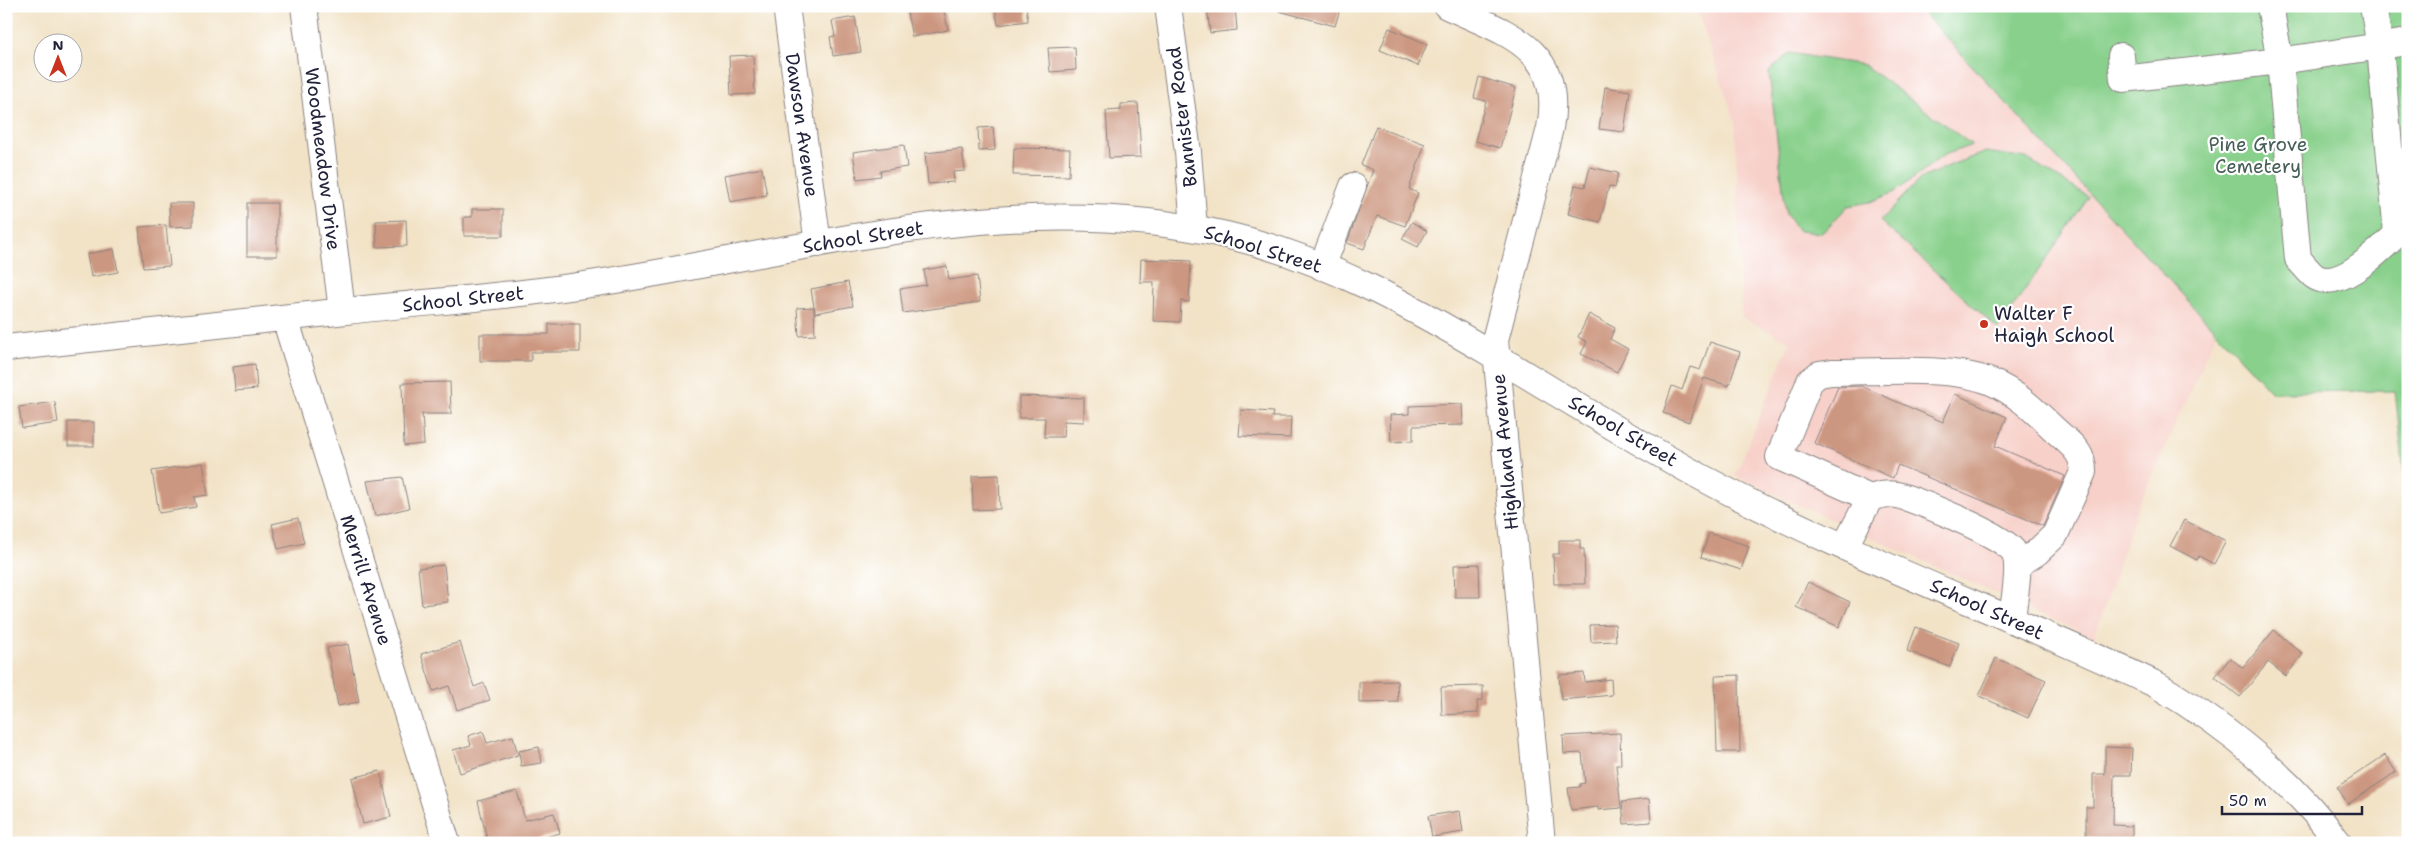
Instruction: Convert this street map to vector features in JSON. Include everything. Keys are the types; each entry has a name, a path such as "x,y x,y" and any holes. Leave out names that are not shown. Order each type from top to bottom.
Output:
{"street":[{"name":"Woodmeadow Drive","path":"304,6 342,311"},
{"name":"Dawson Avenue","path":"786,6 818,244"},
{"name":"Bannister Road","path":"1168,6 1188,152 1194,228"},
{"name":"Highland Avenue","path":"1447,6 1516,40 1534,54 1546,69 1553,91 1552,116 1495,340 1542,843"},
{"path":"2270,6 2280,61 2298,259 2316,277 2335,280 2366,262 2402,234 2380,47 2373,6"},
{"path":"2121,56 2123,79 2280,61 2408,42"},
{"path":"1322,267 1353,186"},
{"name":"School Street","path":"6,348 578,286 911,228 1040,218 1106,219 1194,228 1263,245 1322,267 1436,321 1706,479 1845,546 2141,678 2199,710 2250,749 2288,783 2339,843"},
{"name":"Merrill Avenue","path":"285,318 447,843"},
{"path":"2012,620 2017,565 2014,551 1993,535 1912,500 1884,494 1870,498 1779,457 1810,381 1819,374 1832,372 1958,373 1993,382 2029,405 2078,451 2083,463 2083,472 2055,535 2036,553 2017,565"},
{"path":"1845,546 1870,498"}],"shaded area":[{"name":"Walter F Haigh School","path":"1696,6 1917,6 2217,332 2138,506 2094,638 1735,476 1790,342 1742,317 1735,122"}],"green space":[{"name":"Pine Grove Cemetery","path":"1917,6 2408,6 2408,480 2405,481 2395,391 2272,392"},
{"path":"1789,53 1864,65 1972,145 1944,155 1895,192 1870,202 1848,206 1822,233 1798,231 1786,214 1769,72"},
{"path":"1986,152 2026,158 2089,197 1998,329 1880,221 1920,179"}],"building":[{"path":"943,6 948,30 912,37 907,12"},
{"path":"995,6 1026,6 1028,21 998,25"},
{"path":"1207,6 1235,6 1237,30 1210,33"},
{"path":"1279,6 1341,6 1335,26 1279,11"},
{"path":"855,17 861,52 833,56 830,37 835,36 832,21"},
{"path":"1389,28 1427,44 1418,66 1380,50"},
{"path":"1075,47 1076,70 1050,72 1048,48"},
{"path":"753,55 755,94 731,95 729,56"},
{"path":"1479,77 1516,88 1500,148 1475,141 1486,101 1474,98"},
{"path":"1605,87 1630,91 1624,132 1599,129"},
{"path":"1138,103 1141,157 1109,158 1106,111 1121,110 1121,104"},
{"path":"1376,126 1425,144 1409,189 1418,193 1405,226 1377,216 1364,249 1347,243 1373,170 1361,165"},
{"path":"993,127 995,150 979,151 978,128"},
{"path":"904,145 907,167 880,171 881,176 857,179 853,152"},
{"path":"1014,148 1070,149 1069,176 1013,175"},
{"path":"962,149 965,171 953,172 954,182 928,184 925,153"},
{"path":"1590,167 1618,173 1615,188 1609,186 1600,222 1568,214 1575,185 1585,187"},
{"path":"762,168 767,195 730,202 725,175"},
{"path":"169,203 193,203 193,226 170,227"},
{"path":"247,203 277,203 277,256 247,256"},
{"path":"472,209 503,209 503,236 464,236 464,217 472,217"},
{"path":"406,220 407,246 377,247 376,221"},
{"path":"1412,222 1427,231 1418,247 1402,239"},
{"path":"166,225 170,266 143,268 139,227"},
{"path":"114,249 118,272 91,277 87,254"},
{"path":"1141,259 1191,261 1189,302 1181,301 1180,322 1153,321 1154,282 1140,282"},
{"path":"947,266 949,280 977,276 980,302 903,313 900,289 926,285 924,270"},
{"path":"848,282 853,306 815,313 811,289"},
{"path":"814,307 815,335 799,336 797,308"},
{"path":"1589,314 1615,328 1610,339 1628,349 1617,372 1581,354 1587,342 1578,337"},
{"path":"549,324 580,324 580,352 531,352 531,361 480,361 480,334 549,334"},
{"path":"1710,342 1740,352 1729,386 1704,378 1689,422 1663,413 1672,386 1682,390 1690,367 1700,370"},
{"path":"255,364 257,389 235,391 233,367"},
{"path":"450,382 451,414 422,414 424,444 404,446 402,383"},
{"path":"1861,386 1943,422 1955,394 2007,417 1995,446 2065,476 2043,526 1898,465 1893,478 1814,443 1838,387"},
{"path":"1019,396 1084,398 1084,422 1064,421 1063,437 1044,437 1045,418 1019,418"},
{"path":"55,402 58,423 22,428 19,407"},
{"path":"1462,404 1463,425 1413,426 1413,441 1391,442 1390,415 1409,414 1409,406"},
{"path":"1241,410 1273,412 1272,417 1291,417 1290,438 1239,436"},
{"path":"68,422 94,422 94,446 68,446"},
{"path":"203,463 208,495 194,497 196,507 159,513 152,471"},
{"path":"999,475 1000,509 973,510 972,476"},
{"path":"402,477 409,508 375,516 367,481"},
{"path":"298,518 304,543 278,549 272,524"},
{"path":"2184,520 2226,541 2214,564 2199,556 2197,560 2170,546"},
{"path":"1709,533 1749,546 1741,570 1701,557"},
{"path":"1559,540 1580,540 1580,549 1584,549 1585,584 1554,584 1553,554 1559,554"},
{"path":"1479,564 1480,597 1455,597 1454,565"},
{"path":"444,565 448,602 422,605 418,568"},
{"path":"1808,582 1850,602 1839,627 1796,607"},
{"path":"1615,624 1616,641 1591,642 1590,625"},
{"path":"1916,627 1959,643 1950,667 1907,651"},
{"path":"2274,630 2303,654 2286,676 2268,662 2240,697 2215,677 2230,658 2243,668"},
{"path":"460,642 474,687 484,683 490,700 457,710 449,686 433,691 421,654"},
{"path":"348,644 359,702 338,706 327,648"},
{"path":"1996,658 2046,680 2028,718 1979,696"},
{"path":"1584,673 1585,682 1611,679 1612,695 1561,700 1559,675"},
{"path":"1739,675 1740,752 1717,752 1715,676"},
{"path":"1397,681 1398,702 1359,703 1359,682"},
{"path":"1483,686 1483,700 1477,701 1478,713 1442,715 1441,687"},
{"path":"483,731 487,743 513,736 518,755 460,773 453,750 471,745 468,736"},
{"path":"1620,733 1621,765 1616,765 1621,808 1598,810 1598,807 1571,810 1568,788 1580,787 1580,784 1585,783 1582,753 1564,754 1563,736"},
{"path":"539,747 542,763 521,766 519,751"},
{"path":"2105,747 2132,748 2131,775 2114,775 2113,825 2132,826 2132,843 2097,843 2097,838 2086,838 2086,807 2093,807 2093,774 2105,774"},
{"path":"2385,755 2396,772 2348,804 2337,787"},
{"path":"380,771 391,817 363,824 352,778"},
{"path":"517,791 525,820 554,813 560,833 524,843 488,843 478,801"},
{"path":"1649,799 1651,822 1624,824 1622,802"},
{"path":"1460,811 1463,832 1432,837 1428,816"}],"place":[{"name":"Walter F Haigh School","path":"1984,324"}]}
